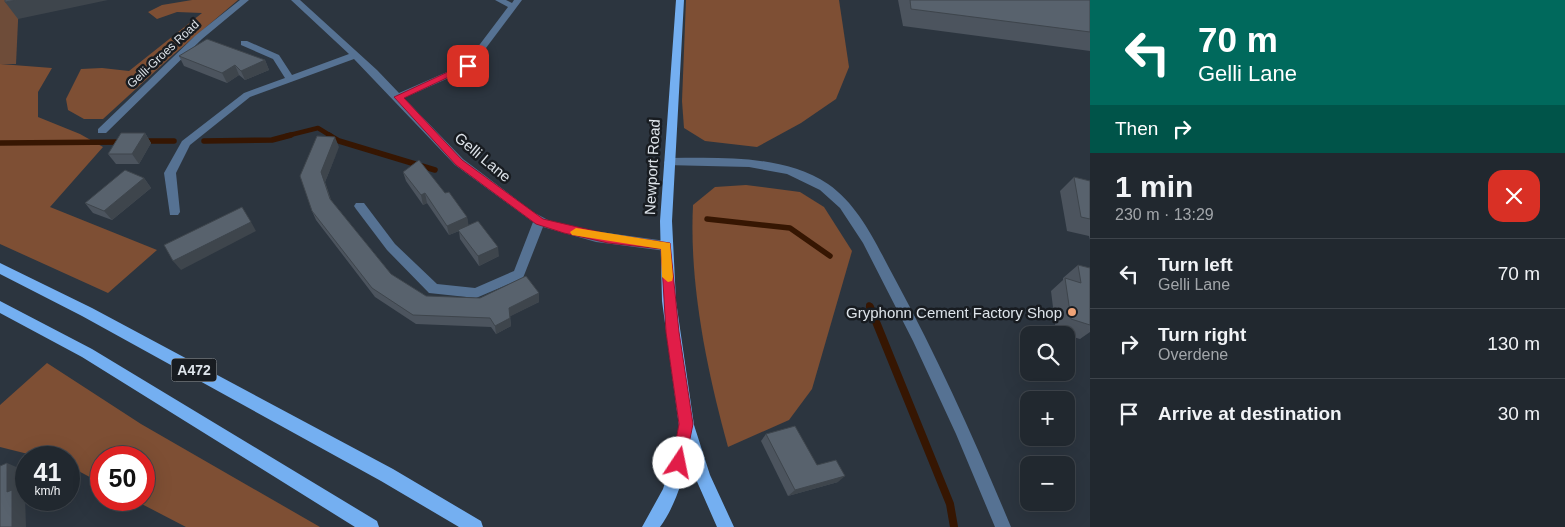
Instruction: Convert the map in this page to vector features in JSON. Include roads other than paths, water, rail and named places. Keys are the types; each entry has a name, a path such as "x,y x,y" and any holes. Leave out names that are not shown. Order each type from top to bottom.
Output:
{"main road":[{"name":"Newport Road","path":"680,0 669,162 666,246 672,332 686,424 703,477 726,527"},
{"name":"A472","path":"0,268 96,316 387,475 476,527"},
{"name":"A472","path":"0,307 119,372 371,527"},
{"name":"Newport Road","path":"650,527 672,487 682,453 686,424"}],"street":[{"name":"Gelli-Groes Road","path":"102,131 199,37 245,0"},
{"name":"Gelli Lane","path":"295,0 355,54 459,162 539,221 564,229 608,238 666,246"},
{"path":"398,97 468,66 515,3 499,0"},
{"path":"244,43 276,58 290,79"},
{"path":"174,212 170,173 186,143 246,95 355,54"},
{"path":"669,162 723,163 776,169 803,177 824,187 848,210 910,319 945,390 1003,527"},
{"path":"360,206 391,247 434,289 476,293 519,274 539,221"}],"waterway":[{"path":"286,136 318,128 331,136"},
{"path":"204,141 272,140 291,135"},
{"path":"329,135 339,141 435,170"},
{"path":"144,141 174,141"},
{"path":"0,143 124,142"},
{"path":"707,219 790,228 830,256"},
{"path":"869,305 870,309"},
{"path":"870,307 950,504 954,527"}],"place":[{"name":"Gryphonn Cement Factory Shop","path":"1072,312"}]}
